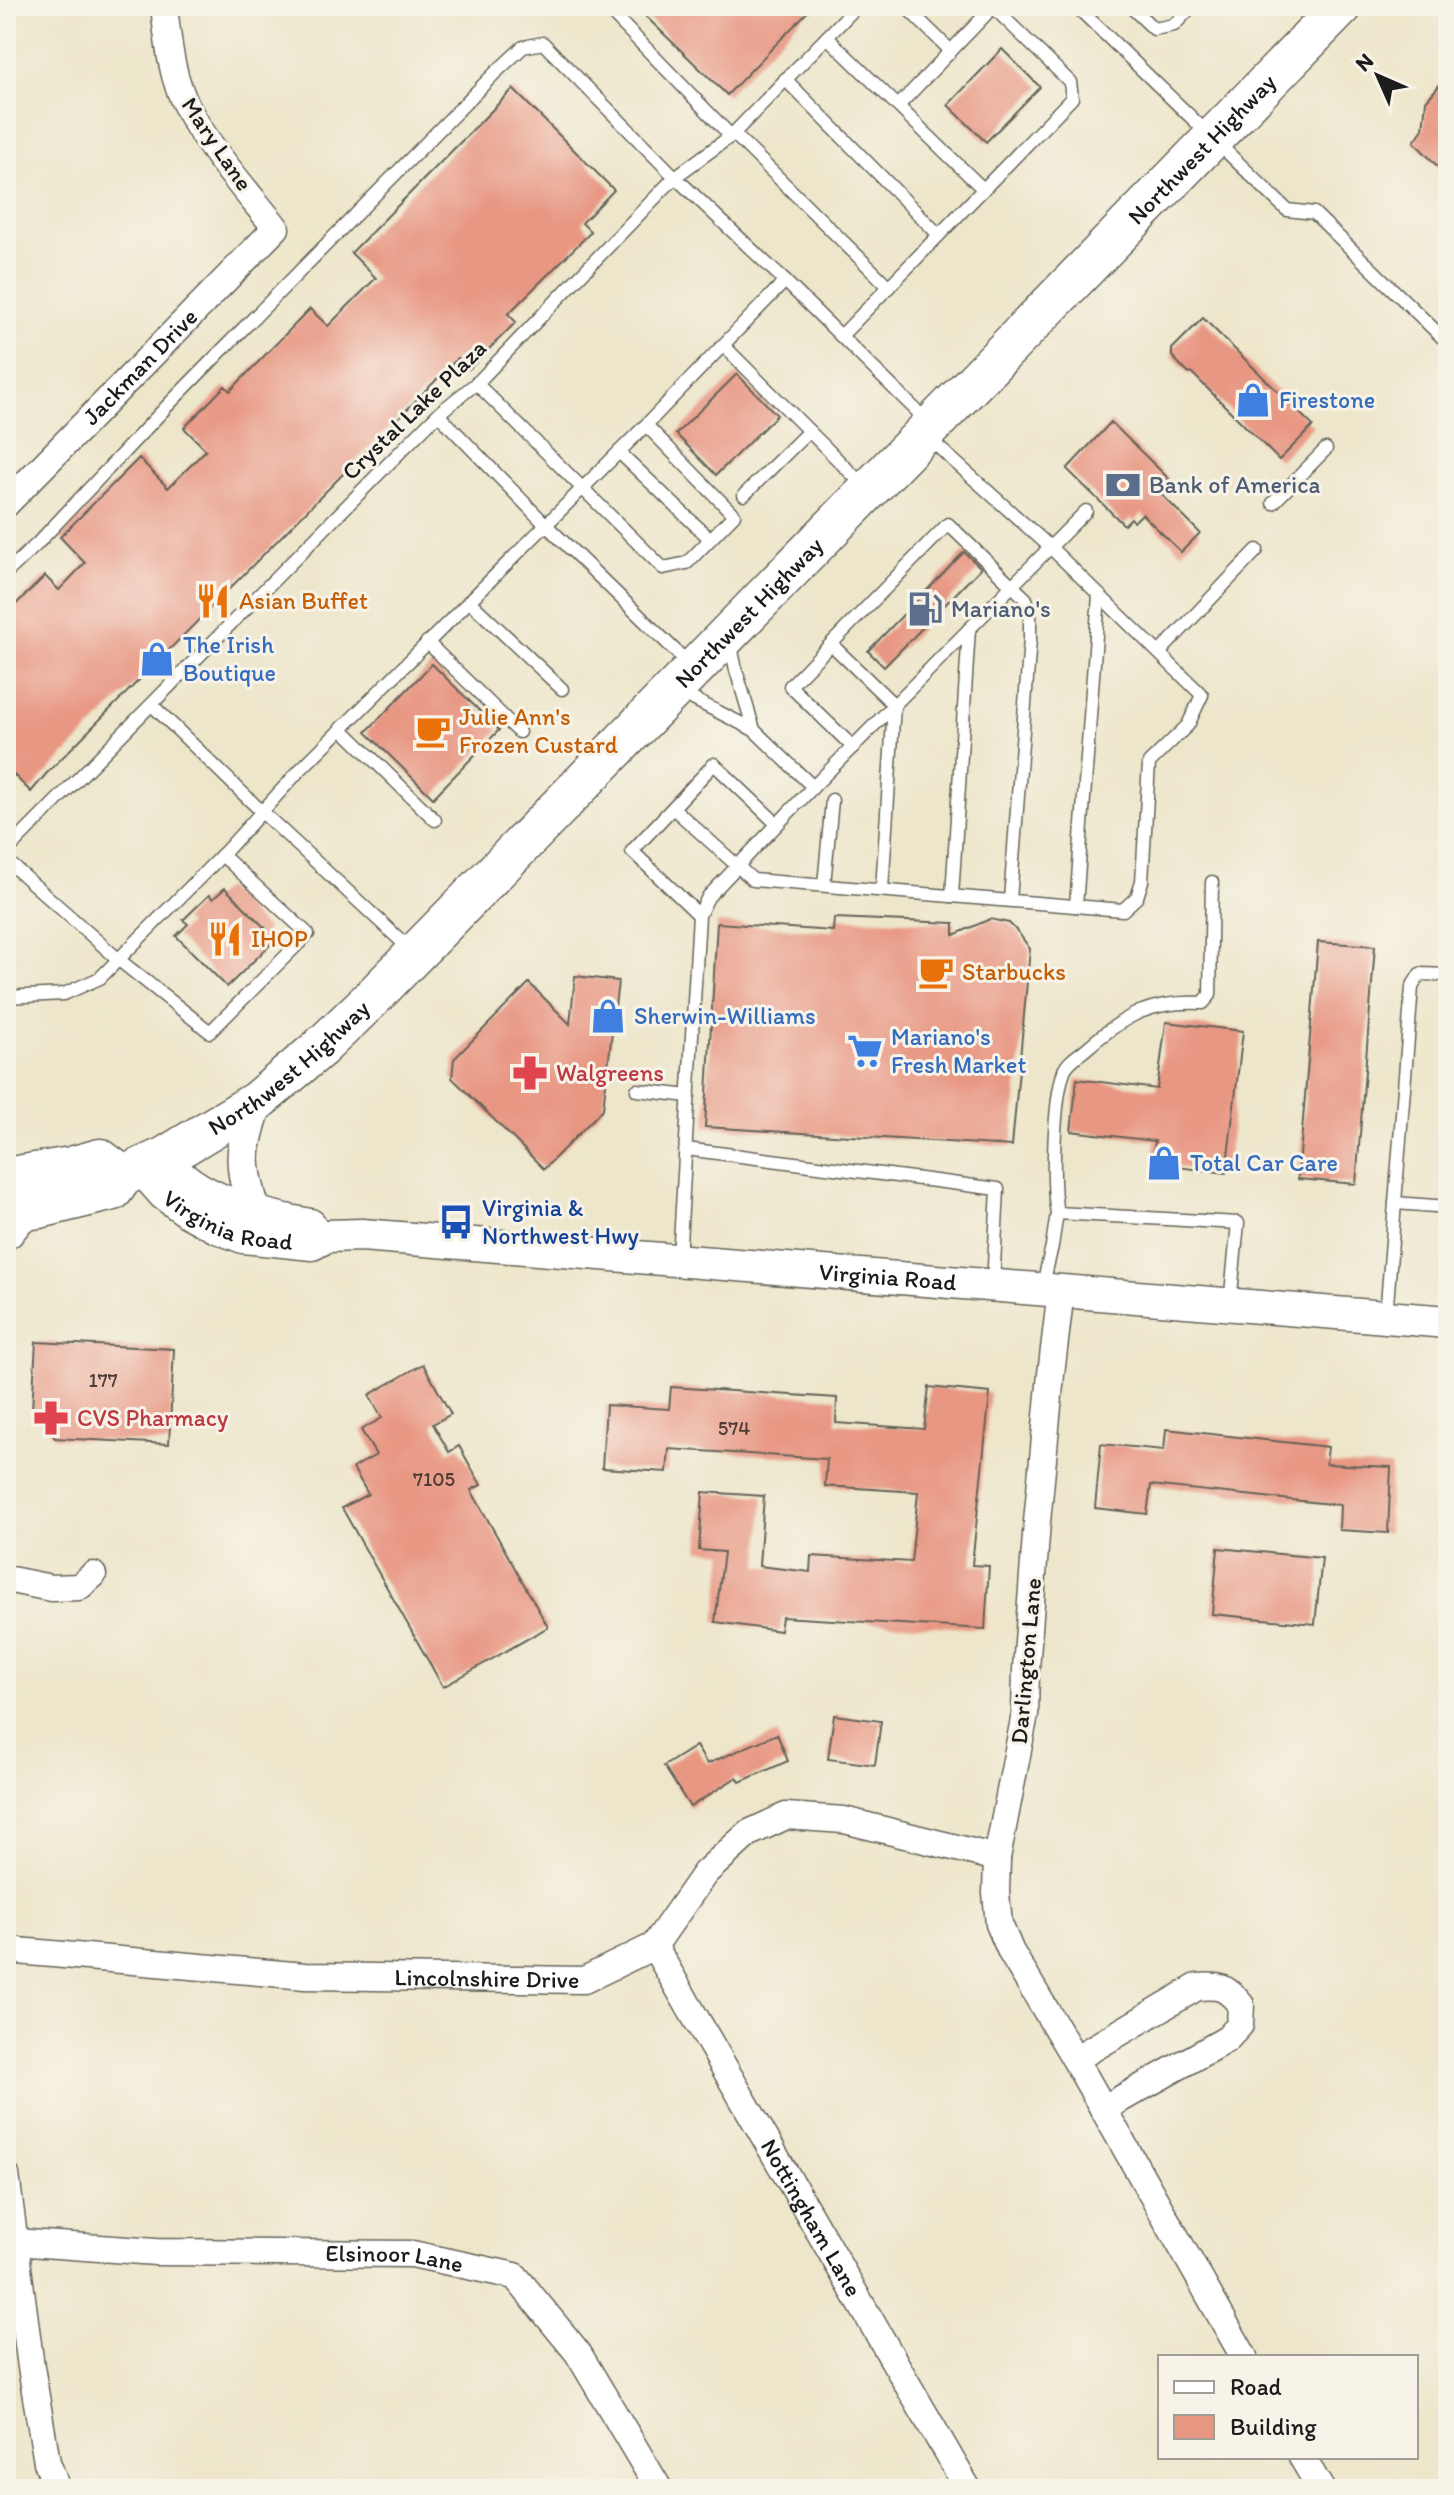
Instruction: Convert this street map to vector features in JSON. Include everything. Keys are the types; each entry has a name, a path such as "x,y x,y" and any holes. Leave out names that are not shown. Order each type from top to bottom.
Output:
{"main road":[{"name":"Northwest Highway","path":"23,1211 113,1190 143,1167 257,1101 320,1048 1342,6"},
{"path":"6,1178 100,1159 143,1167"}],"street":[{"name":"Mary Lane","path":"164,6 171,60 187,108 218,154 276,228"},
{"name":"Jackman Drive","path":"6,504 276,228"},
{"path":"255,1213 244,1178 243,1155 245,1137 257,1101"},
{"name":"Virginia Road","path":"143,1167 172,1169 184,1180 255,1213 316,1226 327,1236"},
{"name":"Virginia Road","path":"143,1167 164,1194 189,1212 243,1237 312,1244 327,1236 362,1235 1448,1322"},
{"name":"Darlington Lane","path":"1052,1290 1051,1374 1038,1507 1025,1714 997,1858 999,1924 1011,1952 1243,2355"},
{"path":"6,1579 51,1588 79,1587 93,1575"},
{"name":"Lincolnshire Drive","path":"6,1950 305,1976 584,1980 654,1946 705,1873 749,1833 786,1816 844,1820 997,1858"},
{"name":"Nottingham Lane","path":"654,1946 968,2489"},
{"path":"1075,2059 1197,1987 1217,1985 1231,1993 1241,2005 1240,2025 1227,2039 1103,2109"},
{"path":"6,2175 31,2367 47,2462 57,2489"},
{"name":"Elsinoor Lane","path":"15,2242 156,2252 412,2254 515,2276 578,2353 659,2489"},
{"path":"1303,2459 1321,2489"}],"lane":[{"path":"605,6 889,287"},
{"name":"Crystal Lake Plaza","path":"6,852 438,414 476,383 675,177 732,134 857,6"},
{"path":"905,6 951,51"},
{"path":"1076,6 1287,210 1314,213 1448,343"},
{"path":"1130,6 1154,29 1174,25 1192,6"},
{"path":"841,336 1072,98 1070,82 992,7 898,106"},
{"path":"827,37 983,189"},
{"path":"6,573 495,73 523,47 543,43 675,177 841,336 928,430 1202,695 1188,725 1149,763 1142,881 1137,897 1123,910 753,880 673,808"},
{"path":"785,79 939,235"},
{"path":"6,997 64,994 100,978 222,855 341,728 646,425 785,281"},
{"path":"723,345 869,491"},
{"path":"476,383 663,568 687,563 734,515 646,425"},
{"path":"438,414 546,525 684,680 754,730 813,787"},
{"path":"744,495 809,431"},
{"path":"1273,503 1326,449"},
{"path":"619,452 710,539"},
{"path":"679,1260 699,915 708,897 1086,511"},
{"path":"853,747 790,686 948,524 1026,599 1030,612 1010,900"},
{"path":"1159,653 1257,550"},
{"path":"1076,906 1099,595"},
{"path":"469,601 562,689"},
{"path":"952,896 969,629"},
{"path":"729,634 754,730"},
{"path":"427,642 519,732"},
{"path":"831,644 894,705 882,890"},
{"path":"152,705 415,954"},
{"path":"341,728 435,820"},
{"path":"699,915 632,851 714,764 777,824"},
{"path":"824,885 832,800"},
{"path":"6,860 119,960 210,1032 308,934 222,855"},
{"path":"1052,1290 1057,1213 1053,1192 1057,1113 1065,1068 1100,1037 1137,1011 1174,1002 1203,1003 1210,995 1212,882"},
{"path":"1386,1317 1412,987 1420,974 1448,975"},
{"path":"637,1090 689,1096"},
{"path":"686,1149 998,1189 993,1285"},
{"path":"1395,1203 1448,1207"},
{"path":"6,1245 15,1239 23,1211"},
{"path":"1057,1213 1238,1223 1230,1304"}],"building":[{"path":"635,6 813,6 727,95"},
{"path":"1002,49 1040,87 986,142 948,105"},
{"path":"1448,75 1448,177 1414,142 1423,129 1426,101"},
{"path":"513,89 614,190 582,223 591,232 508,314 516,322 469,369 458,358 31,792 6,767 6,614 45,576 59,590 85,563 60,537 139,458 168,488 206,450 184,428 225,386 230,391 310,309 328,326 376,278 351,253"},
{"name":"Firestone","path":"1203,318 1313,426 1279,460 1172,356 1172,349"},
{"path":"737,374 777,415 716,475 676,434"},
{"name":"Bank of America","path":"1111,422 1169,479 1159,490 1161,494 1200,533 1181,552 1142,514 1134,522 1131,518 1124,525 1067,469"},
{"name":"Mariano's","path":"964,552 981,568 884,667 868,651"},
{"name":"Julie Ann's Frozen Custard","path":"432,664 499,730 433,798 366,732"},
{"name":"IHOP","path":"225,888 267,930 264,933 273,942 227,987 176,936 188,924 183,920 209,895 213,899"},
{"name":"Mariano's Fresh Market","path":"834,918 954,923 954,935 990,919 1009,923 1018,932 1030,949 1012,1146 705,1127 717,923 833,931"},
{"path":"1318,942 1375,946 1356,1184 1298,1179"},
{"name":"Walgreens","path":"575,976 618,981 603,1109 544,1169 452,1078 454,1059 529,983 570,1024"},
{"path":"1166,1022 1243,1031 1226,1173 1152,1164 1155,1141 1071,1131 1077,1079 1157,1089"},
{"name":"CVS Pharmacy","path":"36,1342 174,1349 169,1444 55,1438 32,1410"},
{"path":"423,1364 451,1414 433,1424 449,1452 459,1446 481,1485 471,1490 548,1627 443,1687 342,1508 368,1494 353,1468 376,1455 361,1430 382,1418 369,1395"},
{"path":"671,1387 837,1398 836,1423 924,1429 929,1387 990,1393 972,1565 989,1566 985,1629 782,1617 780,1631 715,1622 724,1552 699,1550 703,1492 764,1496 759,1566 810,1572 811,1556 911,1562 918,1492 825,1486 827,1459 669,1449 667,1472 602,1468 606,1405 669,1409"},
{"path":"1166,1429 1328,1447 1326,1464 1391,1467 1388,1533 1339,1530 1340,1505 1151,1485 1147,1514 1095,1508 1101,1444 1164,1450"},
{"path":"1218,1548 1322,1558 1315,1624 1212,1614"},
{"path":"834,1715 881,1721 875,1765 828,1759"},
{"path":"777,1734 788,1761 740,1782 737,1777 690,1807 664,1766 696,1746 707,1764"}],"place":[{"name":"Firestone","path":"1253,400"},
{"name":"Bank of America","path":"1123,485"},
{"name":"Asian Buffet","path":"213,601"},
{"name":"Mariano's","path":"925,609"},
{"name":"The Irish Boutique","path":"157,659"},
{"name":"Julie Ann's Frozen Custard","path":"433,731"},
{"name":"IHOP","path":"225,939"},
{"name":"Starbucks","path":"936,972"},
{"name":"Sherwin-Williams","path":"608,1016"},
{"name":"Mariano's Fresh Market","path":"865,1051"},
{"name":"Walgreens","path":"530,1073"},
{"name":"Total Car Care","path":"1164,1163"},
{"name":"Virginia & Northwest Hwy","path":"456,1222"},
{"name":"CVS Pharmacy","path":"51,1418"}]}
